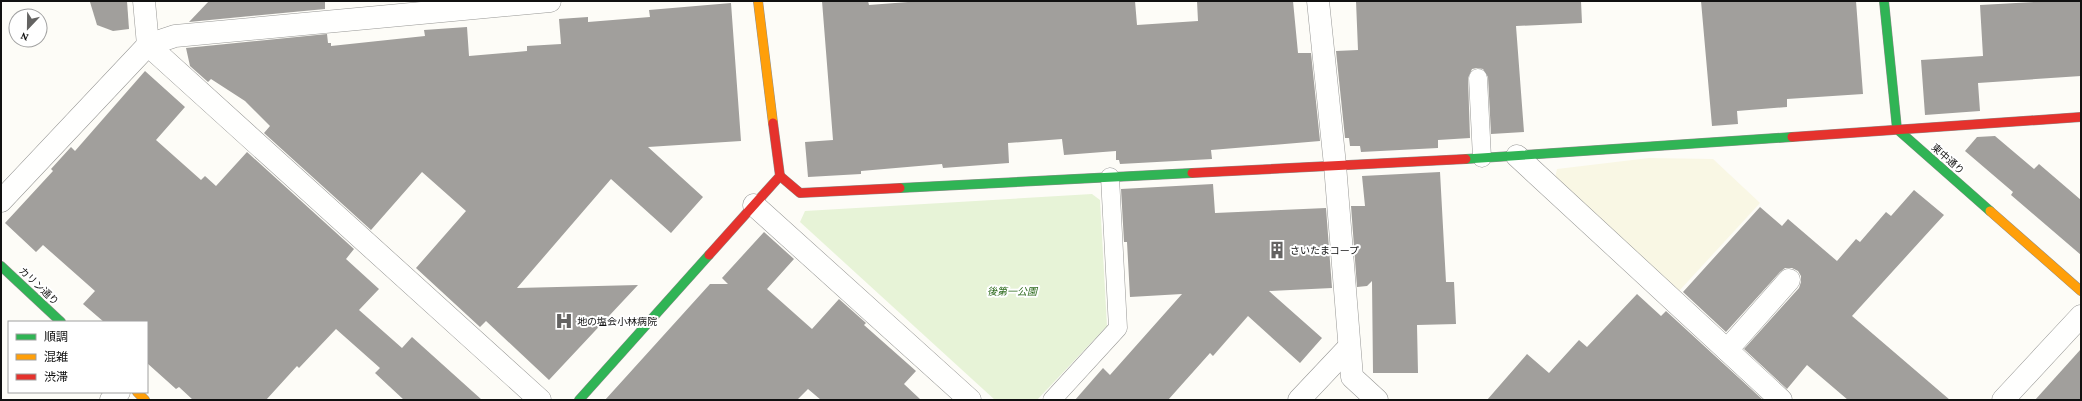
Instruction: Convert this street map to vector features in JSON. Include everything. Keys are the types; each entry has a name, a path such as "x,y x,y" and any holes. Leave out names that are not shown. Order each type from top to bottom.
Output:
{"street":[{"path":"144,1 148,45 540,400"},
{"path":"1,201 148,45 175,36 550,1"},
{"path":"758,1 780,176 800,193 1517,156 2081,117"},
{"path":"1318,1 1336,165 1352,377 1377,400"},
{"path":"1884,1 1897,129"},
{"name":"東中通り","path":"1897,129 2081,291"},
{"path":"1517,156 1781,400"},
{"path":"579,400 780,176"},
{"path":"754,205 970,400"},
{"name":"カリン通り","path":"1,266 60,321"},
{"path":"1727,350 1789,280"},
{"path":"2003,400 2081,316"},
{"path":"1299,400 1349,347"},
{"path":"138,393 146,400"}],"lane":[{"path":"1478,78 1482,158"},
{"path":"1052,400 1118,328 1110,177"}],"shaded area":[{"path":"1649,158 1713,159 1760,203 1679,291 1554,183 1557,169"}],"green space":[{"name":"後第一公園","path":"1092,194 1100,200 1107,326 1037,400 995,400 800,222 805,211"}],"building":[{"path":"127,1 129,29 113,31 97,25 90,2"},
{"path":"209,1 325,1 325,9 189,22"},
{"path":"822,1 868,1 869,5 921,1 1135,1 1137,25 1198,21 1197,1 1293,1 1298,53 1311,53 1320,141 1211,150 1212,159 1120,164 1119,160 1116,160 1116,151 1064,155 1062,139 1008,143 1009,163 943,168 942,164 861,171 861,174 808,177 805,142 833,140"},
{"path":"1356,1 1581,1 1582,23 1516,26 1524,132 1491,134 1488,77 1483,69 1477,68 1472,69 1468,78 1470,138 1438,140 1438,148 1361,152 1360,146 1350,146 1349,138 1345,138 1336,51 1358,50"},
{"path":"1701,1 1856,1 1863,94 1787,99 1787,107 1737,111 1738,124 1712,126"},
{"path":"2081,1 2081,76 1978,83 1980,111 1925,115 1921,60 1983,56 1980,5"},
{"path":"731,3 741,141 648,147 703,197 671,233 611,179 517,288 638,285 549,380 486,321 480,327 416,268 466,211 422,172 371,230 264,133 270,126 245,101 211,79 208,82 190,66 186,48 327,34 328,43 331,43 331,46 425,36 424,30 467,27 469,56 527,51 527,46 561,44 559,19 588,17 588,22 650,17 649,10"},
{"path":"145,71 185,107 156,140 201,180 205,176 216,186 247,152 354,249 346,259 379,289 359,310 402,348 412,337 482,400 404,400 375,373 380,368 336,329 299,368 297,366 266,400 193,400 179,387 176,389 148,364 148,321 103,321 83,304 95,291 43,245 36,252 5,223 53,171 51,169 71,147 75,151"},
{"path":"1995,136 2034,169 2039,164 2081,200 2081,255 2011,195 2013,192 1965,151 1977,137"},
{"path":"1440,172 1446,282 1454,282 1456,324 1417,325 1418,373 1373,373 1372,281 1367,286 1357,287 1351,206 1365,206 1362,176"},
{"path":"1213,184 1215,213 1326,208 1332,288 1269,291 1322,338 1300,363 1248,316 1213,356 1210,353 1168,400 1075,400 1103,368 1110,375 1182,294 1130,297 1127,242 1124,242 1121,189"},
{"path":"1914,190 1944,215 1852,316 1950,400 1848,400 1807,365 1787,389 1744,349 1799,288 1801,276 1798,271 1792,268 1785,268 1780,272 1726,332 1683,292 1760,207 1782,226 1788,219 1837,261 1856,239 1860,242 1886,212 1891,216"},
{"path":"764,232 794,259 767,289 812,329 839,299 866,323 864,325 916,371 904,384 921,400 821,400 808,389 797,400 605,400 710,284 728,284 722,278"},
{"path":"1637,294 1661,316 1666,311 1763,400 1487,400 1527,354 1549,373 1579,340 1587,347"},
{"path":"2081,349 2081,400 2035,400"}],"traffic: fast":[{"path":"1884,1 1897,129 1990,211"},
{"path":"1466,159 1792,137"},
{"path":"900,188 1192,173"},
{"path":"579,400 709,255"},
{"path":"1,266 60,321"}],"traffic: slow":[{"path":"758,1 773,123"},
{"path":"1990,211 2081,291"},
{"path":"138,393 145,400"}],"traffic: jam":[{"path":"1792,137 2081,117"},
{"path":"709,255 780,176 773,123"},
{"path":"1192,173 1466,159"},
{"path":"780,176 800,193 900,188"}],"place":[{"name":"さいたまコープ","path":"1277,250"},
{"name":"地の塩会小林病院","path":"564,321"}]}
